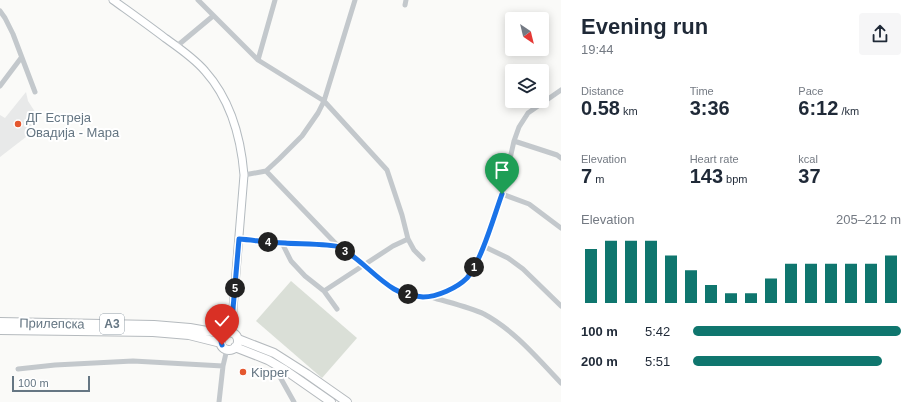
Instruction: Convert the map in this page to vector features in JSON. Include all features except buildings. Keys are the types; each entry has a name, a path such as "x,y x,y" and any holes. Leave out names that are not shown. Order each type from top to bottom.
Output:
{"main road":[{"name":"Прилепска","path":"0,322 154,325 228,333"},
{"name":"Прилепска","path":"0,330 153,332 189,335 221,343"},
{"path":"331,402 268,360 231,348 223,347 221,338 228,333 235,335 238,339 274,353 347,402"},
{"path":"231,348 238,344 238,339"}],"street":[{"path":"113,0 187,53 205,71 221,93 236,127 244,175 239,239 228,333"},
{"path":"198,0 258,60 324,101 387,170 402,215 408,239 414,250 423,259"},
{"path":"258,60 275,0"},
{"path":"244,175 266,171 302,136 318,113 324,101 355,0"},
{"path":"0,12 6,18 35,92"},
{"path":"177,46 213,16"},
{"path":"0,86 22,58"},
{"path":"431,297 450,290 467,278 484,246 502,194 518,127 528,113 561,90"},
{"path":"514,141 557,155 561,158"},
{"path":"266,171 338,246 364,264 377,278 396,291 416,296 431,297 483,313 508,330 561,384"},
{"path":"502,194 528,204 561,228"},
{"path":"239,239 338,246"},
{"path":"324,291 393,246 408,239"},
{"path":"282,243 291,261 305,276 324,291 337,309"},
{"path":"484,246 508,258 523,269 561,306"},
{"path":"219,402 223,366 231,348"},
{"path":"18,369 55,365 133,361 223,366"},
{"path":"285,370 280,377 294,402"}],"shaded area":[{"name":"ДГ Естреја Овадија - Мара","path":"26,92 28,101 37,115 35,130 0,157 0,115 5,118"},
{"path":"291,281 357,338 322,378 256,321"}],"place":[{"name":"ДГ Естреја Овадија - Мара","path":"18,124"},
{"name":"Kipper","path":"243,372"}],"route":[{"path":"222,345 222,336 231,332 239,239 338,246 364,264 377,278 396,291 416,296 431,297 450,290 467,278 484,246 502,194"}]}
